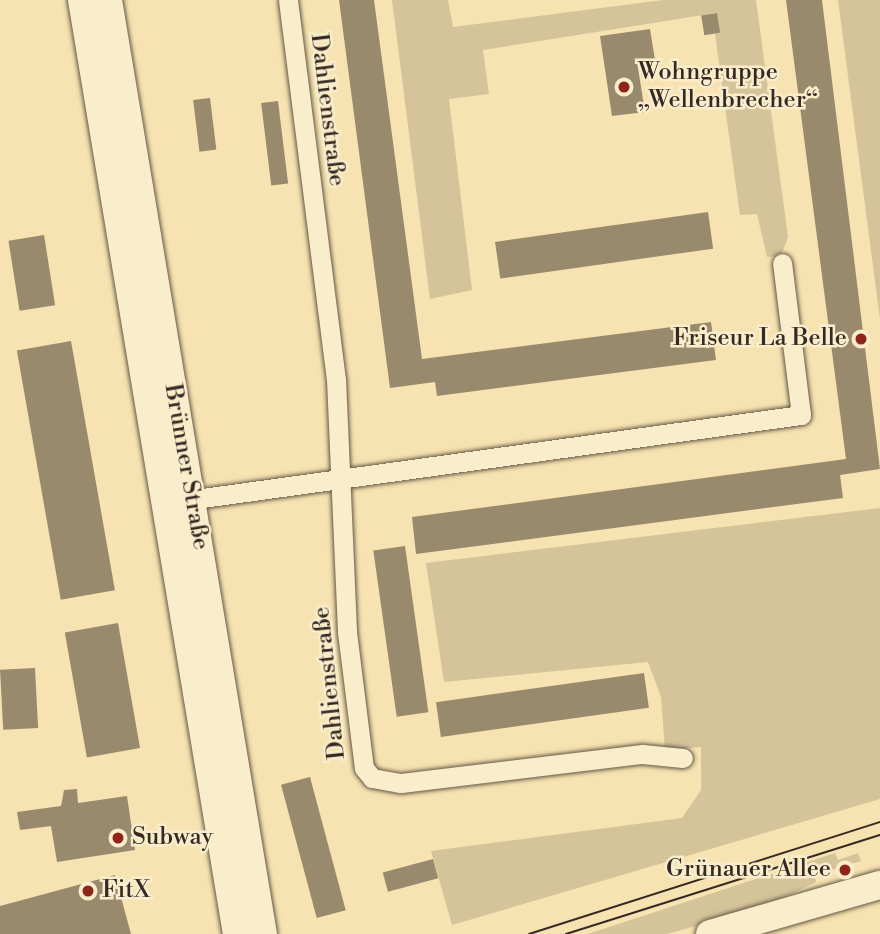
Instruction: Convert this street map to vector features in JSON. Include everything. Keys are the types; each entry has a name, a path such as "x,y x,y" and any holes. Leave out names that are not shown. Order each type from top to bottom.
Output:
{"main road":[{"name":"Brünner Straße","path":"82,0 263,934"},
{"name":"Brünner Straße","path":"108,0 237,934"},
{"path":"710,934 880,885"}],"street":[{"name":"Dahlienstraße","path":"288,0 336,379 347,632 360,754 372,778 401,783 642,754 683,758"},
{"path":"179,502 342,476 801,415 782,263"}],"shaded area":[{"path":"392,0 448,0 453,27 663,0 756,0 788,237 781,256 767,257 757,214 740,215 715,34 720,33 716,13 483,50 489,94 449,99 472,290 430,299"},
{"path":"838,0 880,0 880,319"},
{"path":"880,508 880,799 452,925 431,851 682,818 701,790 701,747 665,750 661,697 648,662 444,682 426,563"},
{"path":"835,853 838,860 858,853 861,861 814,875 816,882 764,907 667,934 588,934"}],"building":[{"path":"339,0 374,0 422,359 711,322 716,360 437,396 435,382 390,388"},
{"path":"786,0 822,0 880,469 840,475 843,498 416,554 412,517 846,459"},
{"path":"717,13 720,33 704,35 701,16"},
{"name":"Wohngruppe „Wellenbrecher“","path":"650,29 655,60 637,62 645,112 612,116 600,36"},
{"path":"210,98 216,150 199,152 193,100"},
{"path":"278,101 288,183 271,185 261,103"},
{"path":"708,212 713,249 500,279 495,242"},
{"path":"44,235 55,305 20,311 8,241"},
{"path":"71,341 115,590 61,600 17,351"},
{"path":"405,546 428,712 397,717 373,550"},
{"path":"118,623 140,748 87,757 65,632"},
{"path":"35,668 38,728 3,730 0,670"},
{"path":"644,673 649,708 441,737 436,702"},
{"path":"310,777 346,910 317,918 281,785"},
{"path":"77,789 78,803 127,796 135,850 57,862 51,826 20,830 17,812 61,806 64,790"},
{"path":"433,859 438,878 388,892 383,872"},
{"name":"FitX","path":"115,875 131,934 0,934 0,906"}],"tram line":[{"path":"529,934 880,822"},
{"path":"566,934 880,835"}],"place":[{"name":"Wohngruppe „Wellenbrecher“","path":"624,87"},
{"name":"Friseur La Belle","path":"861,339"},
{"name":"Subway","path":"118,838"},
{"name":"Grünauer Allee","path":"845,870"},
{"name":"FitX","path":"88,891"}]}
